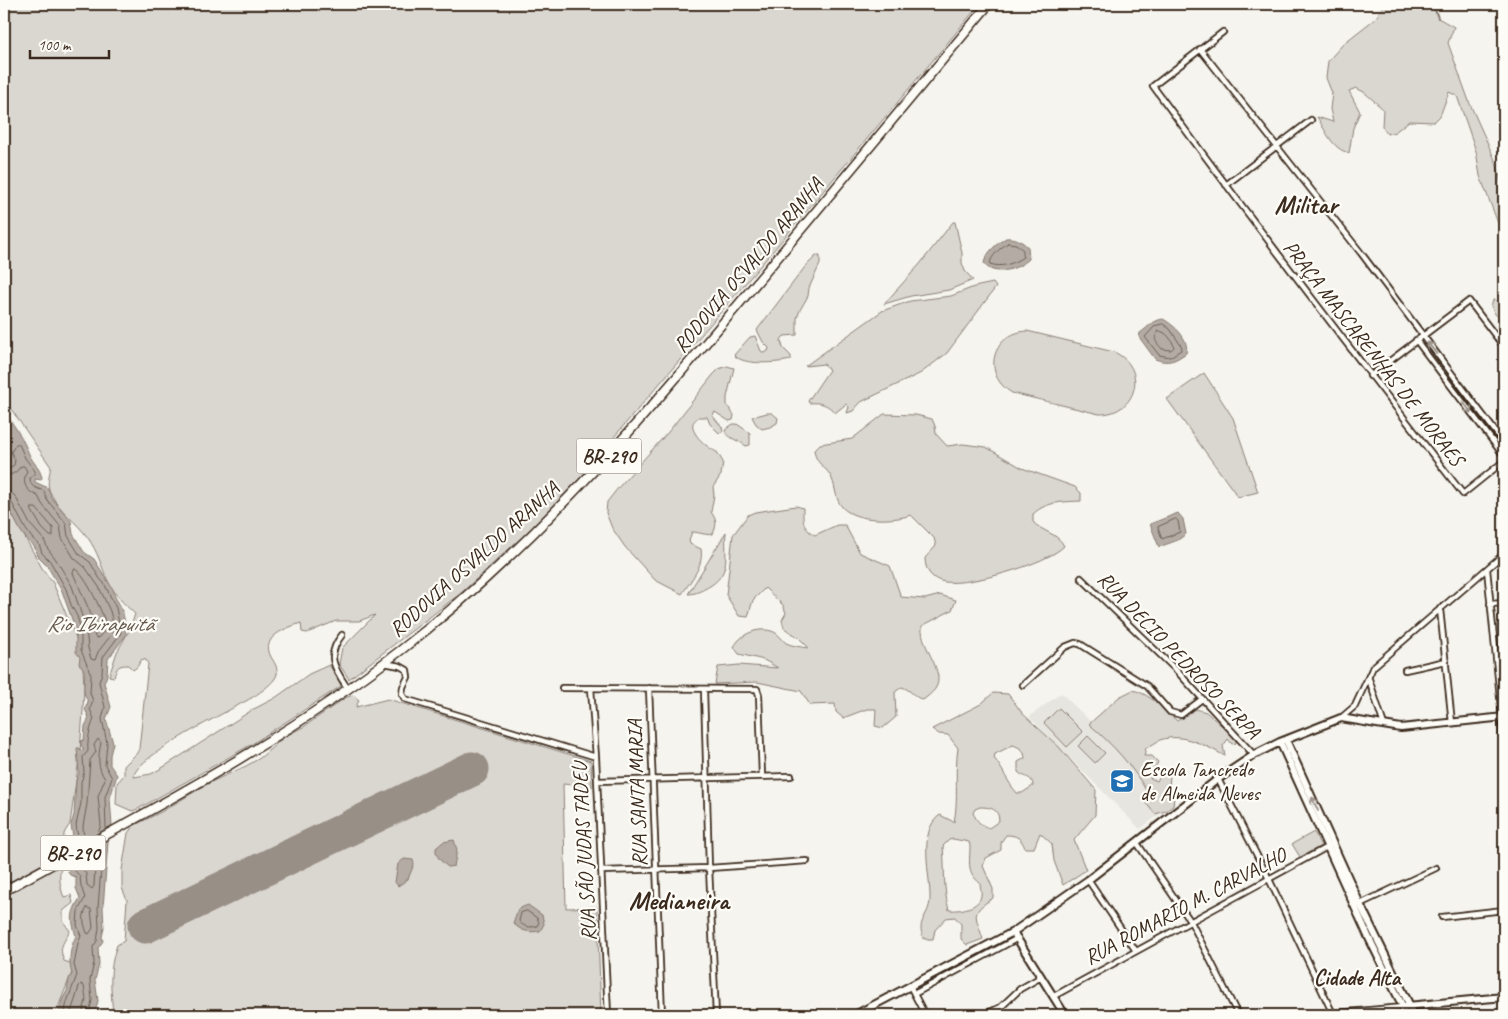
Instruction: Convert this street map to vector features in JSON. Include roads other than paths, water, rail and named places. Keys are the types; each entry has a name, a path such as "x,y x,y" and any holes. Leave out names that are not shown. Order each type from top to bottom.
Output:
{"highway":[{"name":"RODOVIA OSVALDO ARANHA","path":"4,891 248,755 326,706 413,641 474,589 537,529 606,458 705,345 990,4"}],"street":[{"path":"1222,32 1200,49 1361,253 1504,442"},
{"name":"PRAÇA MASCARENHAS DE MORAES","path":"1200,49 1153,86 1226,185 1370,376 1463,494 1504,461"},
{"path":"1226,185 1311,120"},
{"path":"1370,376 1469,300 1504,347"},
{"path":"1416,340 1504,456"},
{"path":"1448,383 1455,378"},
{"path":"855,1015 1013,932 1088,880 1218,780 1254,755 1283,741 1341,718 1355,706 1373,667 1504,554"},
{"path":"1487,569 1504,742"},
{"name":"RUA DECIO PEDROSO SERPA","path":"1081,578 1176,670 1254,755"},
{"path":"1490,604 1504,603"},
{"path":"1440,609 1452,722"},
{"path":"342,635 335,644 333,656 335,669 348,689"},
{"path":"1023,685 1065,647 1075,642 1147,686 1170,712 1181,715 1202,699"},
{"path":"1405,670 1446,661"},
{"path":"384,663 400,666 406,670 408,677 402,694 405,699 596,757"},
{"path":"1369,678 1384,725"},
{"path":"562,688 757,689 760,695 762,776"},
{"name":"RUA SÃO JUDAS TADEU","path":"591,688 608,1015"},
{"name":"RUA SANTA MARIA","path":"649,688 662,1015"},
{"path":"704,689 709,868 716,1015"},
{"path":"1341,718 1401,728 1503,717"},
{"path":"1283,741 1371,935 1412,1015"},
{"path":"597,781 791,776"},
{"path":"1218,780 1269,879 1333,1014"},
{"path":"1137,843 1191,922 1238,1015"},
{"name":"RUA ROMARIO M. CARVALHO","path":"1054,996 1330,845"},
{"path":"601,872 709,868 807,861"},
{"path":"1360,904 1436,868"},
{"path":"1343,872 1360,904 1371,935"},
{"path":"1088,880 1136,951"},
{"path":"1442,917 1504,910"},
{"path":"1013,932 1065,1015"},
{"path":"914,994 1018,938"},
{"path":"984,1015 1001,1007 1020,989 1041,977"},
{"path":"910,986 924,1015"},
{"path":"1315,1015 1352,1013 1504,997"},
{"path":"1405,1015 1407,1006"}],"water":[{"path":"1006,238 1018,240 1028,247 1029,259 1012,269 999,271 988,268 984,263 989,252"},
{"path":"1163,319 1180,333 1187,348 1186,353 1171,361 1155,359 1139,337 1140,333 1151,324"},
{"name":"Rio Ibirapuitã","path":"4,413 12,422 40,471 42,478 41,480 35,479 35,482 48,488 51,497 71,521 73,534 84,552 94,559 114,591 123,613 125,624 126,635 108,659 107,675 104,683 111,707 106,719 113,743 110,765 117,775 110,798 112,826 108,842 103,908 103,941 98,948 99,964 95,980 98,1001 94,1015 58,1015 72,974 70,955 76,936 72,917 74,908 80,898 76,888 76,877 68,872 73,837 71,825 74,815 76,781 79,773 77,748 82,751 84,750 81,741 84,740 85,726 89,718 85,709 88,702 84,691 85,674 79,664 80,657 76,652 76,631 62,591 46,564 38,556 34,546 20,530 4,498 4,462 6,465 10,461 4,453 4,442 6,446 10,444 4,433"},
{"path":"1178,513 1183,519 1186,534 1178,540 1159,547 1150,524"},
{"path":"454,840 457,850 454,866 448,867 438,857 436,848 443,842"},
{"path":"404,859 413,860 414,864 408,879 398,886 395,882 398,864"},
{"path":"528,905 542,915 544,924 540,931 525,931 513,923 518,909"}],"waterway":[{"path":"1433,4 1438,18"}],"place":[{"name":"Escola Tancredo de Almeida Neves","path":"1122,781"}],"district":[{"name":"Militar","path":"1306,204"},
{"name":"Medianeira","path":"679,900"},
{"name":"Cidade Alta","path":"1357,978"}]}
